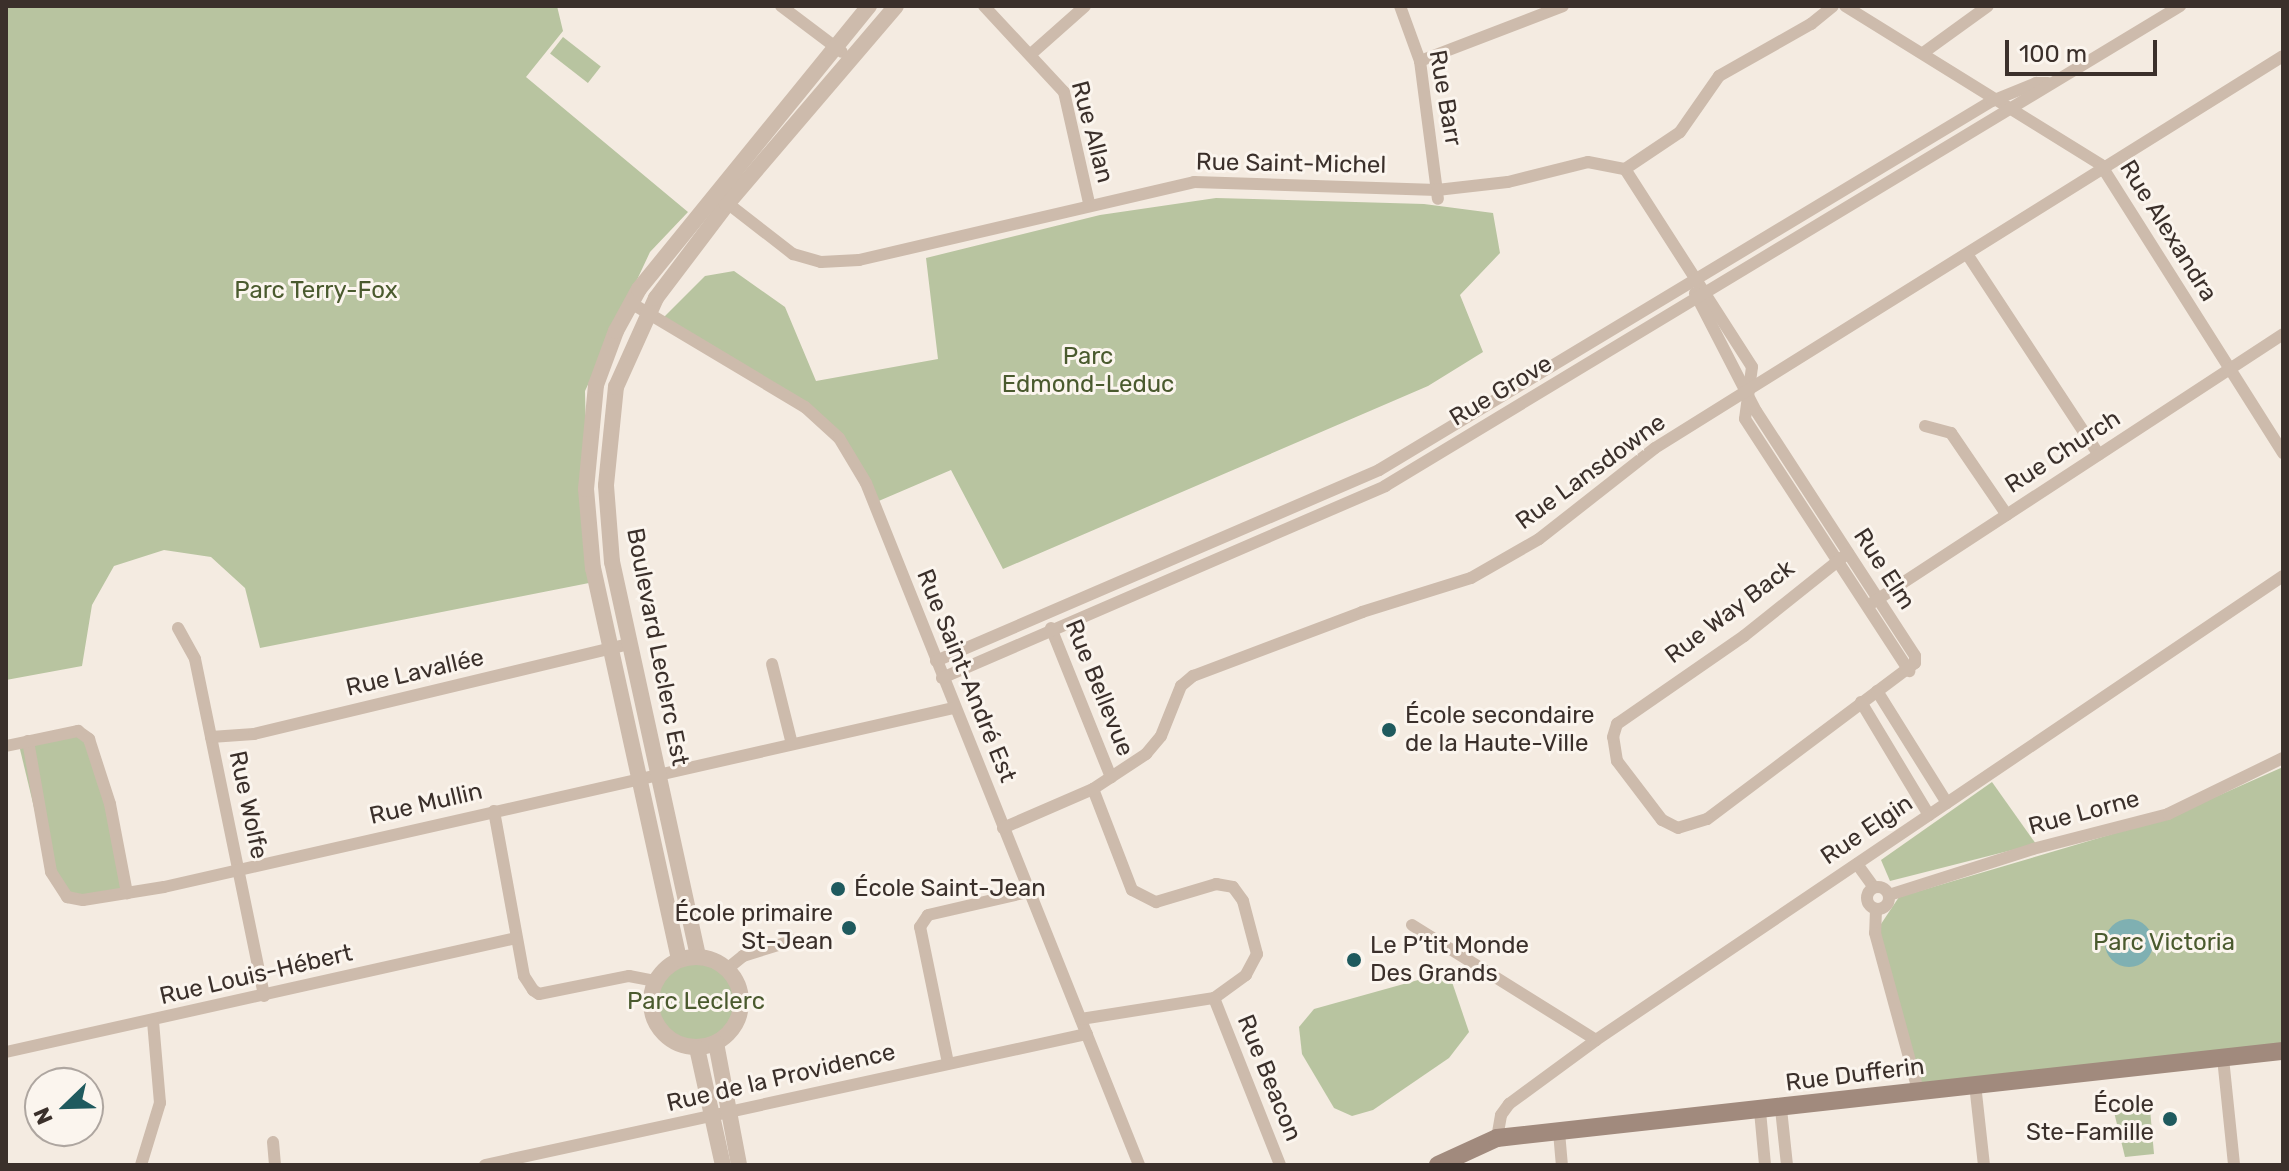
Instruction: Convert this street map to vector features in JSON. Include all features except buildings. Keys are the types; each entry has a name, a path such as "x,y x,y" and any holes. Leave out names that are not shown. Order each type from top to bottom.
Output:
{"main road":[{"name":"Rue Dufferin","path":"1438,1165 1497,1138 1781,1109 1918,1090 2283,1051"}],"street":[{"path":"781,6 851,59"},
{"name":"Boulevard Leclerc Est","path":"679,959 593,569 586,489 596,385 631,303 714,193 869,6"},
{"name":"Boulevard Leclerc Est","path":"698,956 612,562 606,485 616,387 647,315 727,204 896,6"},
{"name":"Rue Allan","path":"984,6 1064,92 1089,203"},
{"path":"1031,54 1085,6"},
{"name":"Rue Barr","path":"1400,6 1420,61 1437,194"},
{"path":"1420,61 1563,6"},
{"path":"1625,169 1680,132 1719,76 1811,24 1833,6"},
{"name":"Rue Alexandra","path":"1845,6 1923,53 1992,101 2101,165 2283,453"},
{"path":"1923,53 1988,6"},
{"name":"Rue Grove","path":"942,678 1385,486 2180,6"},
{"name":"Rue Lansdowne","path":"1003,828 1093,789 1111,777 1161,736 1181,686 1193,676 1362,612 1471,578 1539,539 1655,448 1967,254 2101,165 2283,56"},
{"name":"Rue Grove","path":"936,661 1379,470 1992,101 2036,83 2051,84"},
{"name":"Rue Saint-Michel","path":"714,193 773,242 821,262 859,260 1089,203 1213,180 1437,194 1508,182 1588,162 1625,169"},
{"name":"Rue Elm","path":"1625,169 1695,282 1708,291 1752,367 1746,391"},
{"path":"1967,254 2099,455"},
{"name":"Rue Elm","path":"1695,282 1695,301 1836,560 1915,656 1909,671 1861,702"},
{"name":"Rue Saint-André Est","path":"631,303 805,407 839,438 866,483 1139,1165"},
{"name":"Rue Church","path":"1872,604 2283,334"},
{"path":"1925,426 1951,433 2007,515"},
{"name":"Rue Elm","path":"1801,495 1848,553 1872,604"},
{"name":"Rue Way Back","path":"1848,553 1744,636 1627,712 1613,737 1617,761 1662,820 1678,828 1692,825 1861,702"},
{"path":"593,569 612,562"},
{"name":"Rue Elgin","path":"1497,1138 1509,1104 1596,1040 2283,576"},
{"name":"Rue Bellevue","path":"1046,616 1111,777"},
{"name":"Rue Wolfe","path":"178,628 195,659 264,996"},
{"name":"Rue Lavallée","path":"211,737 254,734 628,644"},
{"path":"772,664 792,744"},
{"path":"1877,691 1947,803"},
{"path":"1861,702 1929,815"},
{"name":"Rue Mullin","path":"28,741 58,887 75,900 127,893 954,708"},
{"path":"6,746 78,731 89,739 110,804 127,893"},
{"path":"1890,749 1906,738"},
{"name":"Rue Lorne","path":"1889,895 2033,849 2168,814 2283,758"},
{"name":"Rue Bellevue","path":"1093,789 1132,890 1156,902 1216,884 1233,887 1243,901 1257,954 1246,975 1214,998"},
{"path":"494,811 524,976 539,994 629,976 655,981"},
{"path":"1857,864 1874,887 1889,895 1888,904 1876,909"},
{"path":"1874,887 1867,900 1876,909 1875,933 1918,1090"},
{"path":"948,1063 920,927 928,915 1028,892"},
{"path":"1412,925 1596,1040"},
{"name":"Rue Louis-Hébert","path":"6,1052 516,938"},
{"path":"727,969 743,956 794,940"},
{"path":"698,956 727,969 737,983 741,1005 734,1027 716,1043 697,1048 667,1038 654,1021 651,995 655,981 679,959 698,956"},
{"name":"Rue Beacon","path":"1081,1019 1214,998 1280,1165"},
{"path":"141,1165 160,1103 153,1021"},
{"name":"Rue de la Providence","path":"485,1165 1087,1034"},
{"path":"716,1043 723,1165"},
{"path":"697,1048 739,1165"},
{"path":"2223,1058 2234,1165"},
{"path":"1975,1084 1984,1165"},
{"path":"1781,1109 1787,1165"},
{"path":"1760,1111 1765,1165"},
{"path":"1559,1132 1562,1165"},
{"path":"273,1142 275,1165"}],"green space":[{"name":"Parc Terry-Fox","path":"6,6 557,6 563,31 526,77 688,212 650,252 585,391 589,583 260,648 245,588 211,557 164,550 114,566 92,605 82,666 6,680"},
{"path":"563,37 601,67 588,83 550,54"},
{"name":"Parc Edmond-Leduc","path":"1216,198 1424,204 1493,213 1500,253 1460,295 1483,352 1428,386 1003,569 951,470 874,503 839,438 805,407 659,322 705,276 734,271 785,307 816,381 938,359 926,258 1100,215"},
{"path":"78,732 97,764 122,894 81,905 51,878 18,741"},
{"name":"Parc Victoria","path":"2283,767 2283,1050 1918,1090 1875,933 1899,897 2170,817"},
{"path":"1992,782 2036,844 1890,881 1881,860"},
{"name":"Parc Leclerc","path":"687,957 705,957 721,964 734,977 741,993 741,1011 734,1027 721,1040 705,1047 687,1047 671,1040 658,1027 651,1011 651,993 658,977 671,964"},
{"path":"1436,975 1452,982 1469,1032 1449,1058 1373,1110 1352,1116 1334,1108 1302,1054 1299,1027 1314,1009"},
{"path":"2150,1109 2154,1154 2125,1157 2114,1112"}],"water":[{"path":"2129,919 2146,926 2153,943 2146,960 2129,967 2112,960 2105,943 2112,926"}],"place":[{"name":"École secondaire de la Haute-Ville","path":"1389,730"},
{"name":"École Saint-Jean","path":"838,889"},
{"name":"École primaire St-Jean","path":"849,928"},
{"name":"Le P’tit Monde Des Grands","path":"1354,960"},
{"name":"École Ste-Famille","path":"2170,1119"}]}
